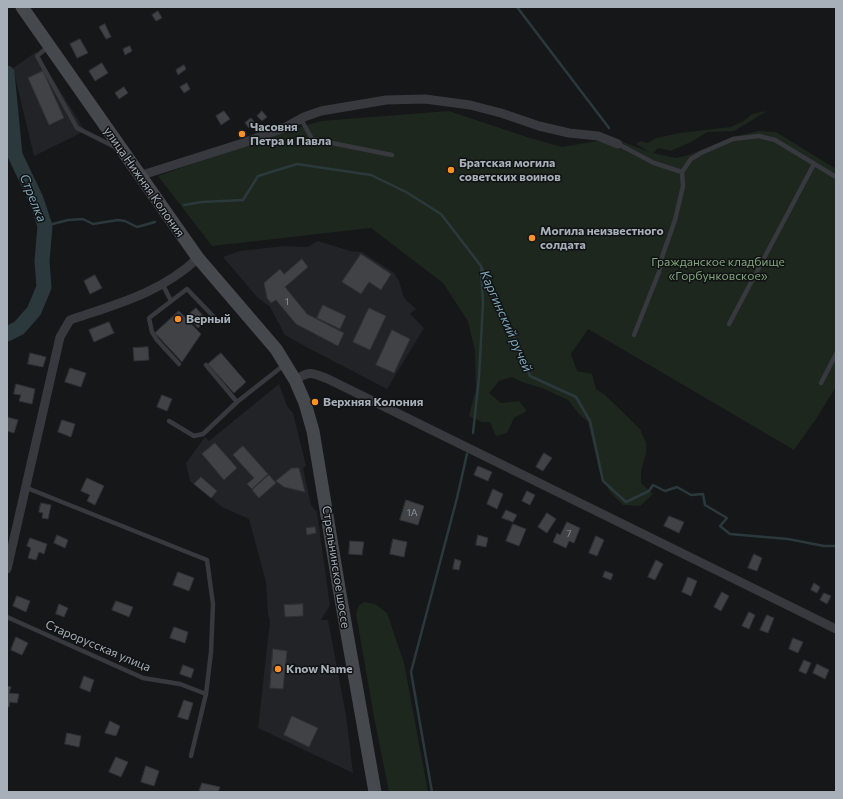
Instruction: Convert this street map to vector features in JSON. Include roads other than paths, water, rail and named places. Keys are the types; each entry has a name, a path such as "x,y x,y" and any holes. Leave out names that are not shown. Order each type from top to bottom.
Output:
{"main road":[{"name":"улица Нижняя Колония","path":"22,7 139,176 198,258 276,349"},
{"name":"Стрельнинское шоссе","path":"276,349 295,380 305,403 313,431 375,792"}],"street":[{"path":"139,176 243,143 286,127 300,119 321,111 386,100 425,99 470,105 501,113 539,126 569,133 598,136 618,144"},
{"path":"7,570 27,488 60,338 70,320 128,300 163,285 198,258"},
{"path":"295,380 305,374 311,373 328,379 836,629"}],"lane":[{"path":"49,46 37,56 78,128 122,150"},
{"path":"300,119 312,139 392,155"},
{"path":"634,335 659,272 662,257 675,220 683,186 682,172 691,158 733,138 759,136 774,140 836,177"},
{"path":"618,144 654,163 682,172"},
{"path":"729,324 814,164"},
{"path":"163,285 171,301"},
{"path":"179,364 157,340 152,332 149,318 187,289 214,317"},
{"path":"821,383 836,354"},
{"path":"169,421 194,436 203,434 237,402 285,364"},
{"path":"206,365 237,402"},
{"path":"27,488 207,560 213,604 211,652 206,694 191,756"},
{"name":"Старорусская улица","path":"7,617 143,678 180,684 206,694"}],"waterway":[{"path":"517,7 609,128"},
{"name":"Стрелка","path":"7,73 15,155 36,199 45,226 42,261 44,287 34,311 19,328 7,334"},
{"name":"Каргинский ручей","path":"184,205 202,202 243,200 258,176 297,164 371,175 406,192 441,214 481,266 507,319 530,376 576,397 590,421 603,481 626,502 649,491 653,485 665,491 677,487 691,495 703,494 705,505 727,518 720,526 730,534 788,539 824,546 836,546"},
{"name":"Каргинский ручей","path":"45,226 68,220 83,219 93,224 118,220 125,221 137,227 155,222"},
{"path":"473,433 479,377 483,303 481,268"},
{"path":"432,792 411,672 457,498 467,454"}],"place":[{"name":"Часовня Петра и Павла","path":"242,134"},
{"name":"Братская могила советских воинов","path":"451,170"},
{"name":"Могила неизвестного солдата","path":"532,238"},
{"name":"Верный","path":"178,319"},
{"name":"Верхняя Колония","path":"315,402"},
{"name":"Know Name","path":"278,669"}],"park label":[{"name":"Гражданское кладбище «Горбунковское»","path":"718,269"}]}
